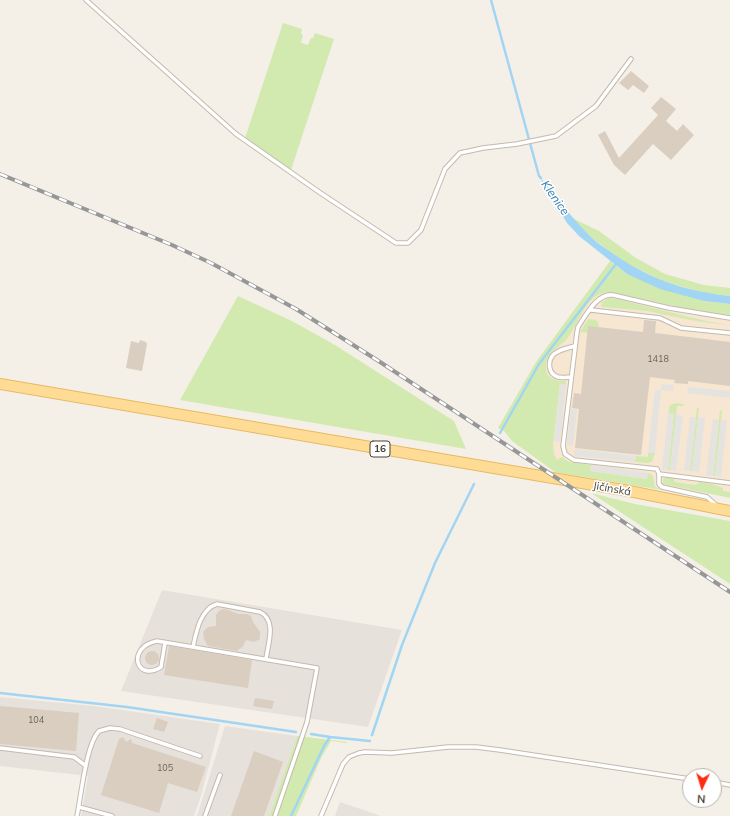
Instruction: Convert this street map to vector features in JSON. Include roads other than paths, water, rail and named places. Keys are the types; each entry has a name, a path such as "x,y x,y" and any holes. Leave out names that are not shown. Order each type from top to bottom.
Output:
{"main road":[{"name":"Jičínská","path":"0,384 629,491 726,510"}],"lane":[{"path":"86,0 236,134 314,189 396,243 408,243 421,230 445,169 460,153 556,136 596,106 631,59"},
{"path":"726,510 707,497 662,487 659,484 659,474 657,469 574,460 568,457 563,446 578,327 600,298 611,294 669,308 730,318"},
{"path":"591,310 660,318 681,328 730,333"},
{"path":"571,377 560,377 553,374 550,370 549,363 554,354 575,346"},
{"path":"659,474 730,483"},
{"path":"194,647 203,615 207,609 217,604 260,612 268,618 270,628 266,659"},
{"path":"165,643 161,667 149,671 143,669 139,665 137,658 141,650 146,645 157,641 317,668 306,722 275,816"},
{"path":"77,816 86,766 95,735 98,731 110,728 120,729 200,756"},
{"path":"0,748 74,757 86,766"},
{"path":"321,816 343,764 350,757 359,752 392,753 438,748 486,748 682,778"},
{"path":"205,816 220,775"},
{"path":"79,807 112,816"}],"water":[{"name":"Klenice","path":"539,176 591,237 622,260 651,276 681,287 730,296 730,304 704,301 660,289 627,274 579,236 567,223"}],"waterway":[{"name":"Klenice","path":"491,0 539,176 541,178"},
{"path":"500,433 539,364 616,264"},
{"path":"372,735 402,645 435,563 474,484"},
{"path":"0,693 127,707 296,732"},
{"path":"311,734 330,737"},
{"path":"291,816 324,746 330,737 370,741"}],"railway":[{"path":"0,174 172,245 211,263 296,309 377,360 730,592"}]}
